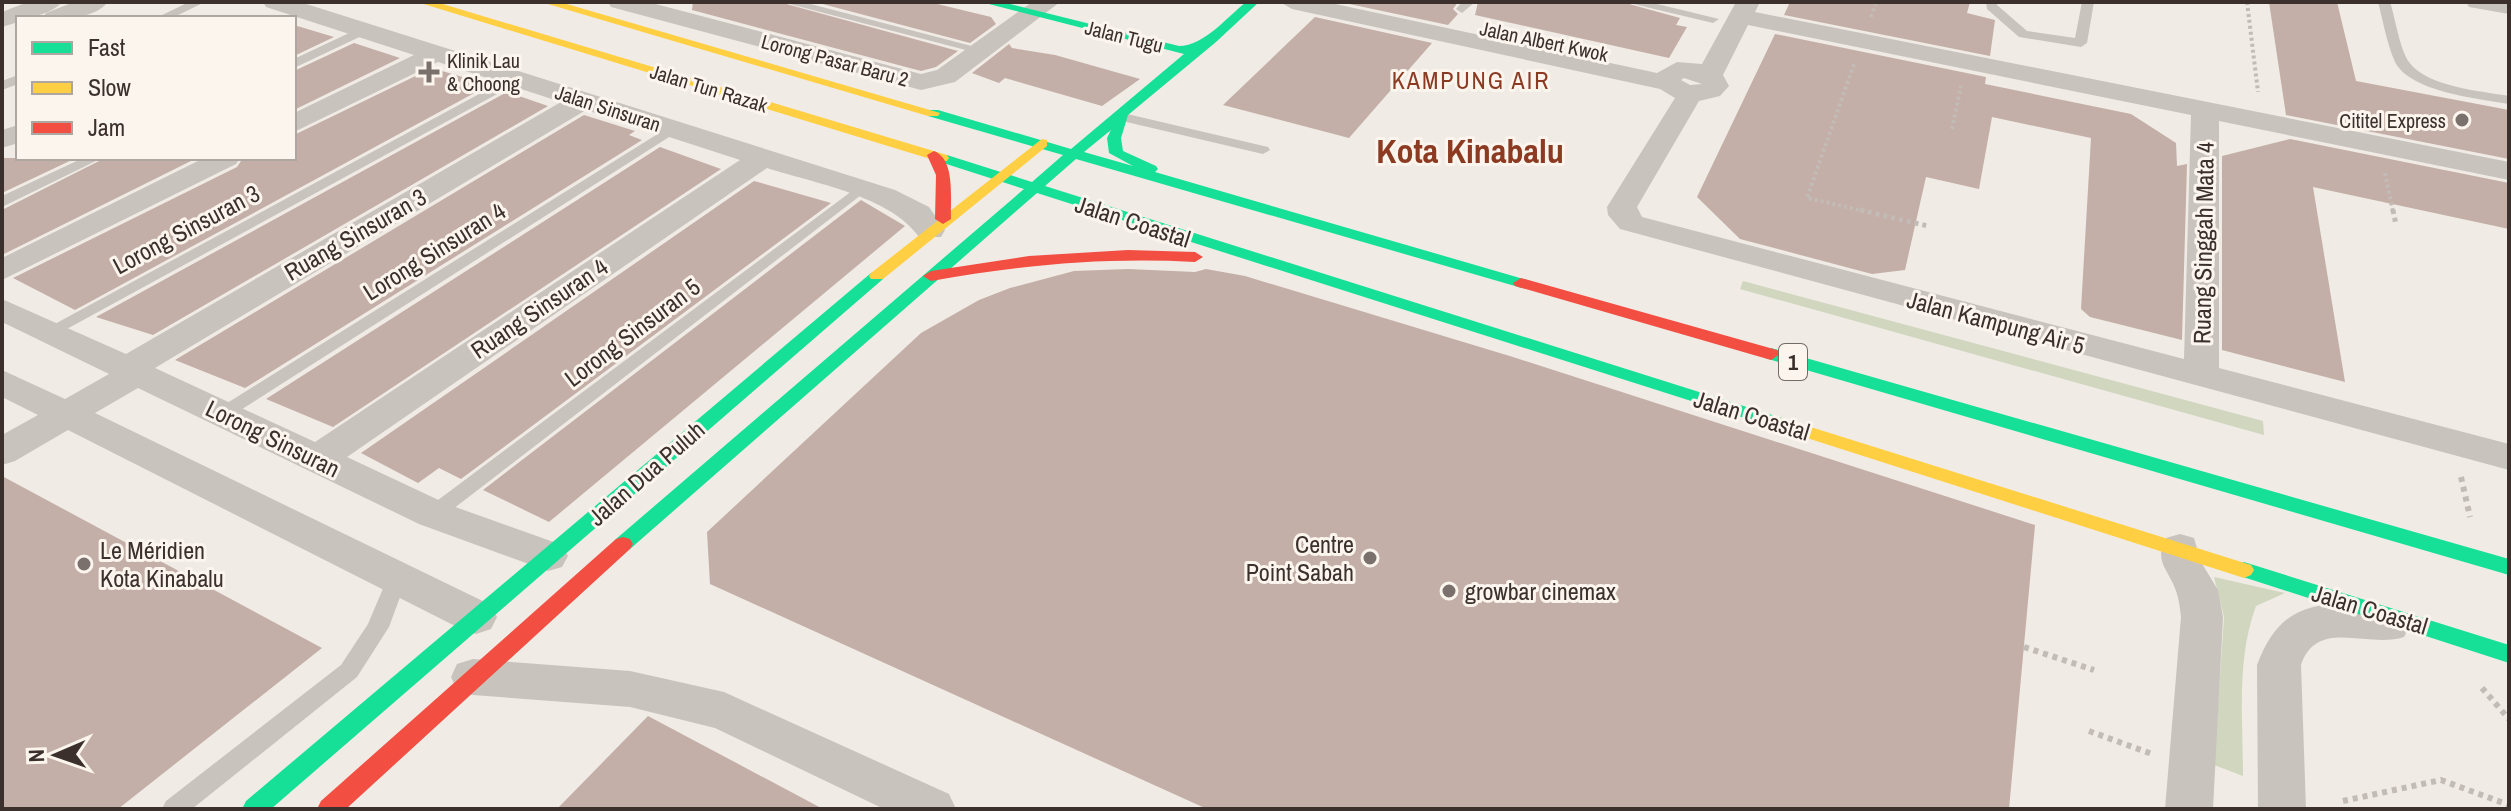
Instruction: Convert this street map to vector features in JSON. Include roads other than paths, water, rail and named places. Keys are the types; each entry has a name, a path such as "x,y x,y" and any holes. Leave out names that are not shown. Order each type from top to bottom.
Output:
{"main road":[{"name":"Jalan Tun Razak","path":"423,2 934,155 994,177"},
{"path":"436,2 463,14"},
{"name":"Jalan Tun Razak","path":"547,2 1042,143"},
{"name":"Jalan Tugu","path":"987,2 1041,8 1179,50 1191,50 1212,39"},
{"name":"Jalan Dua Puluh","path":"329,809 473,677 931,276 1033,188 1123,117 1253,2"},
{"path":"1123,117 1114,138 1116,153 1215,192"},
{"name":"Jalan Coastal","path":"1042,143 2509,567"},
{"name":"Jalan Dua Puluh","path":"254,809 936,224 1042,143"},
{"path":"934,155 943,175 936,224"},
{"name":"Jalan Coastal","path":"994,177 2509,654"},
{"path":"931,276 1051,257 1164,253 1230,261 1346,288"}],"street":[{"path":"2,20 50,2"},
{"path":"60,16 96,2"},
{"name":"Lorong Pasar Baru 2","path":"620,2 675,8 916,81 946,76 1041,8"},
{"name":"Jalan Albert Kwok","path":"1292,2 1685,79"},
{"name":"Jalan Albert Kwok","path":"1365,2 1685,79"},
{"path":"2478,2 2509,7"},
{"name":"Jalan Sinsuran","path":"282,10 366,29 860,189 908,206 936,224"},
{"path":"1685,79 1731,10 1862,41 2509,171"},
{"path":"296,123 437,53"},
{"name":"Jalan Kampung Air 5","path":"1685,79 1622,207 1623,215 1631,223 2509,457"},
{"name":"Ruang Sinsuran 3","path":"2,452 131,371 583,100"},
{"name":"Ruang Singgah Mata 4","path":"2201,376 2205,109"},
{"name":"Ruang Sinsuran 4","path":"317,459 762,158"},
{"path":"2,270 222,160"},
{"name":"Lorong Sinsuran","path":"2,309 433,514 548,556"},
{"path":"2,382 476,617"},
{"path":"2180,549 2181,564 2197,590 2202,617 2189,809"},
{"path":"2282,809 2279,665 2288,641 2307,625 2329,620 2423,625"},
{"path":"473,677 630,689 724,711 932,809"}],"lane":[{"path":"167,16 199,2"},
{"path":"788,2 981,50"},
{"path":"1631,2 1731,10"},
{"path":"1992,2 1991,6 2023,34 2081,43 2088,2"},
{"path":"2384,2 2402,63 2409,69 2444,87 2509,100"},
{"path":"296,63 366,29"},
{"name":"Lorong Sinsuran 3","path":"48,332 516,78"},
{"path":"1123,117 1263,150"},
{"name":"Lorong Sinsuran 4","path":"222,414 672,129"},
{"path":"2,202 91,160"},
{"name":"Lorong Sinsuran 5","path":"433,514 860,189"},
{"path":"174,809 349,671 371,643 386,616 397,578"}],"place":[{"name":"Klinik Lau & Choong","path":"429,72"},
{"name":"Cititel Express","path":"2462,120"},
{"name":"Centre Point Sabah","path":"1370,558"},
{"name":"Le Méridien Kota Kinabalu","path":"84,564"},
{"name":"growbar cinemax","path":"1449,591"}],"district":[{"name":"KAMPUNG AIR","path":"1471,80"},
{"name":"Kota Kinabalu","path":"1470,151"}]}
